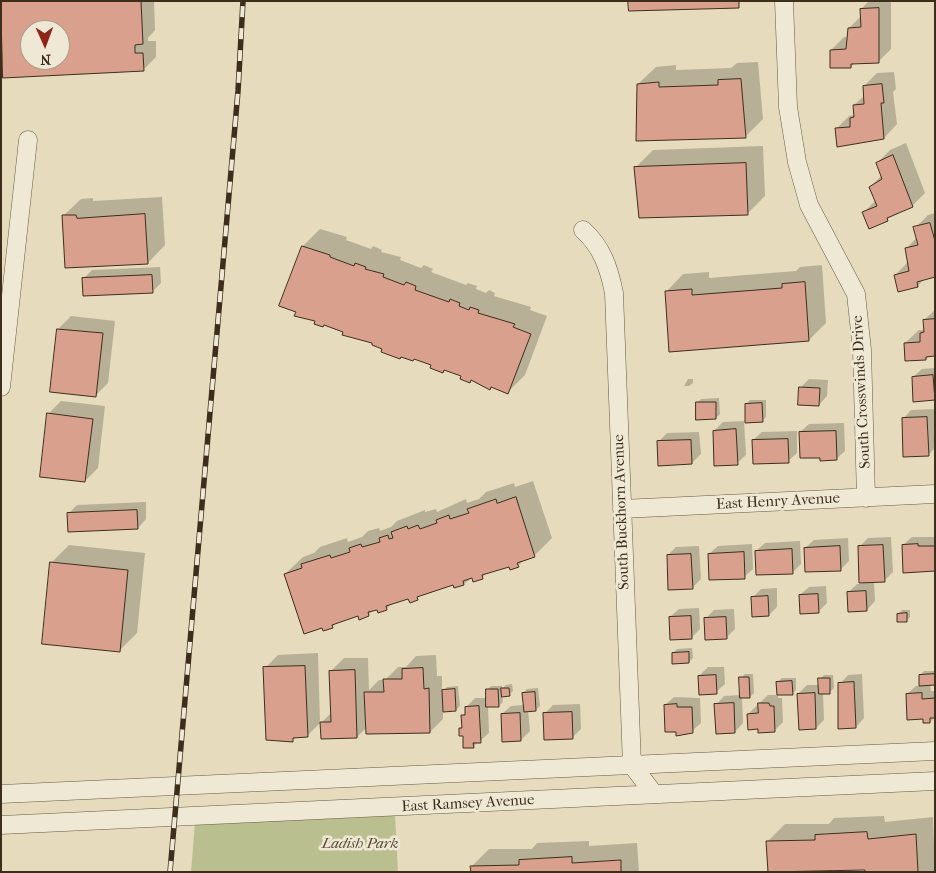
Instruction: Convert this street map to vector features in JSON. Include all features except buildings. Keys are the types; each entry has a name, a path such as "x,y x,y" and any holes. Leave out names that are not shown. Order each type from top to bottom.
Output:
{"street":[{"name":"South Crosswinds Drive","path":"784,1 788,107 797,162 810,205 856,294 862,350 866,498"},
{"path":"1,387 28,140"},
{"name":"South Buckhorn Avenue","path":"583,230 594,240 609,270 614,293 632,765"},
{"name":"East Henry Avenue","path":"622,509 935,494"},
{"name":"East Ramsey Avenue","path":"1,794 935,752"},
{"path":"632,765 654,794"},
{"name":"East Ramsey Avenue","path":"1,825 935,781"}],"green space":[{"name":"Ladish Park","path":"395,815 398,872 191,872 195,823"}],"railway":[{"path":"170,872 238,91 243,1"}]}
